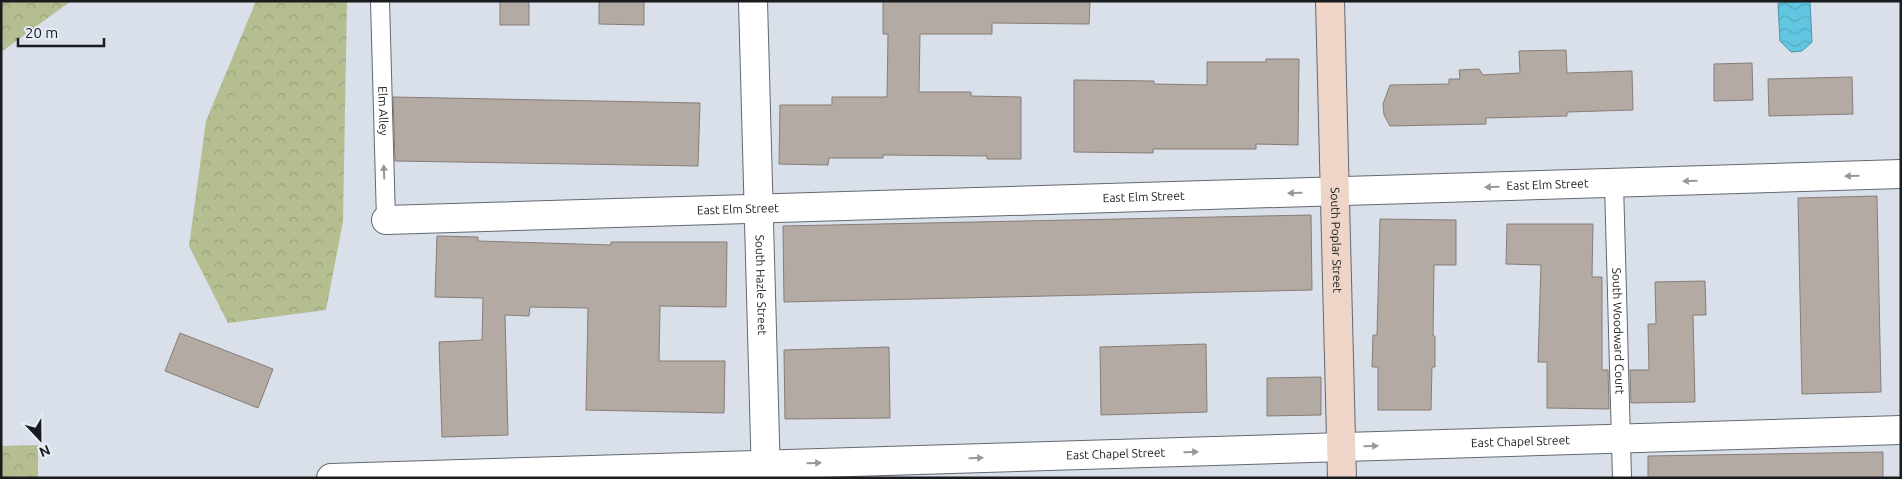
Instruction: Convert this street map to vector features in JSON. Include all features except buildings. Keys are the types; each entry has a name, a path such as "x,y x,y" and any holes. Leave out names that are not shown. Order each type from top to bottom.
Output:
{"main road":[{"name":"South Poplar Street","path":"1330,1 1342,478"}],"street":[{"name":"South Hazle Street","path":"753,1 765,471"},
{"name":"East Elm Street","path":"386,220 1901,174"},
{"name":"East Chapel Street","path":"331,478 765,471 1342,447 1901,430"}],"lane":[{"name":"Elm Alley","path":"380,1 386,220"},
{"name":"South Woodward Court","path":"1614,183 1622,478"}],"green space":[{"path":"1,1 71,1 1,52"},
{"path":"256,1 347,1 343,221 326,310 228,323 189,246 206,121"},
{"path":"38,445 38,478 1,478 1,446"}],"water":[{"path":"1810,1 1812,42 1802,51 1791,52 1780,41 1778,3"}]}
